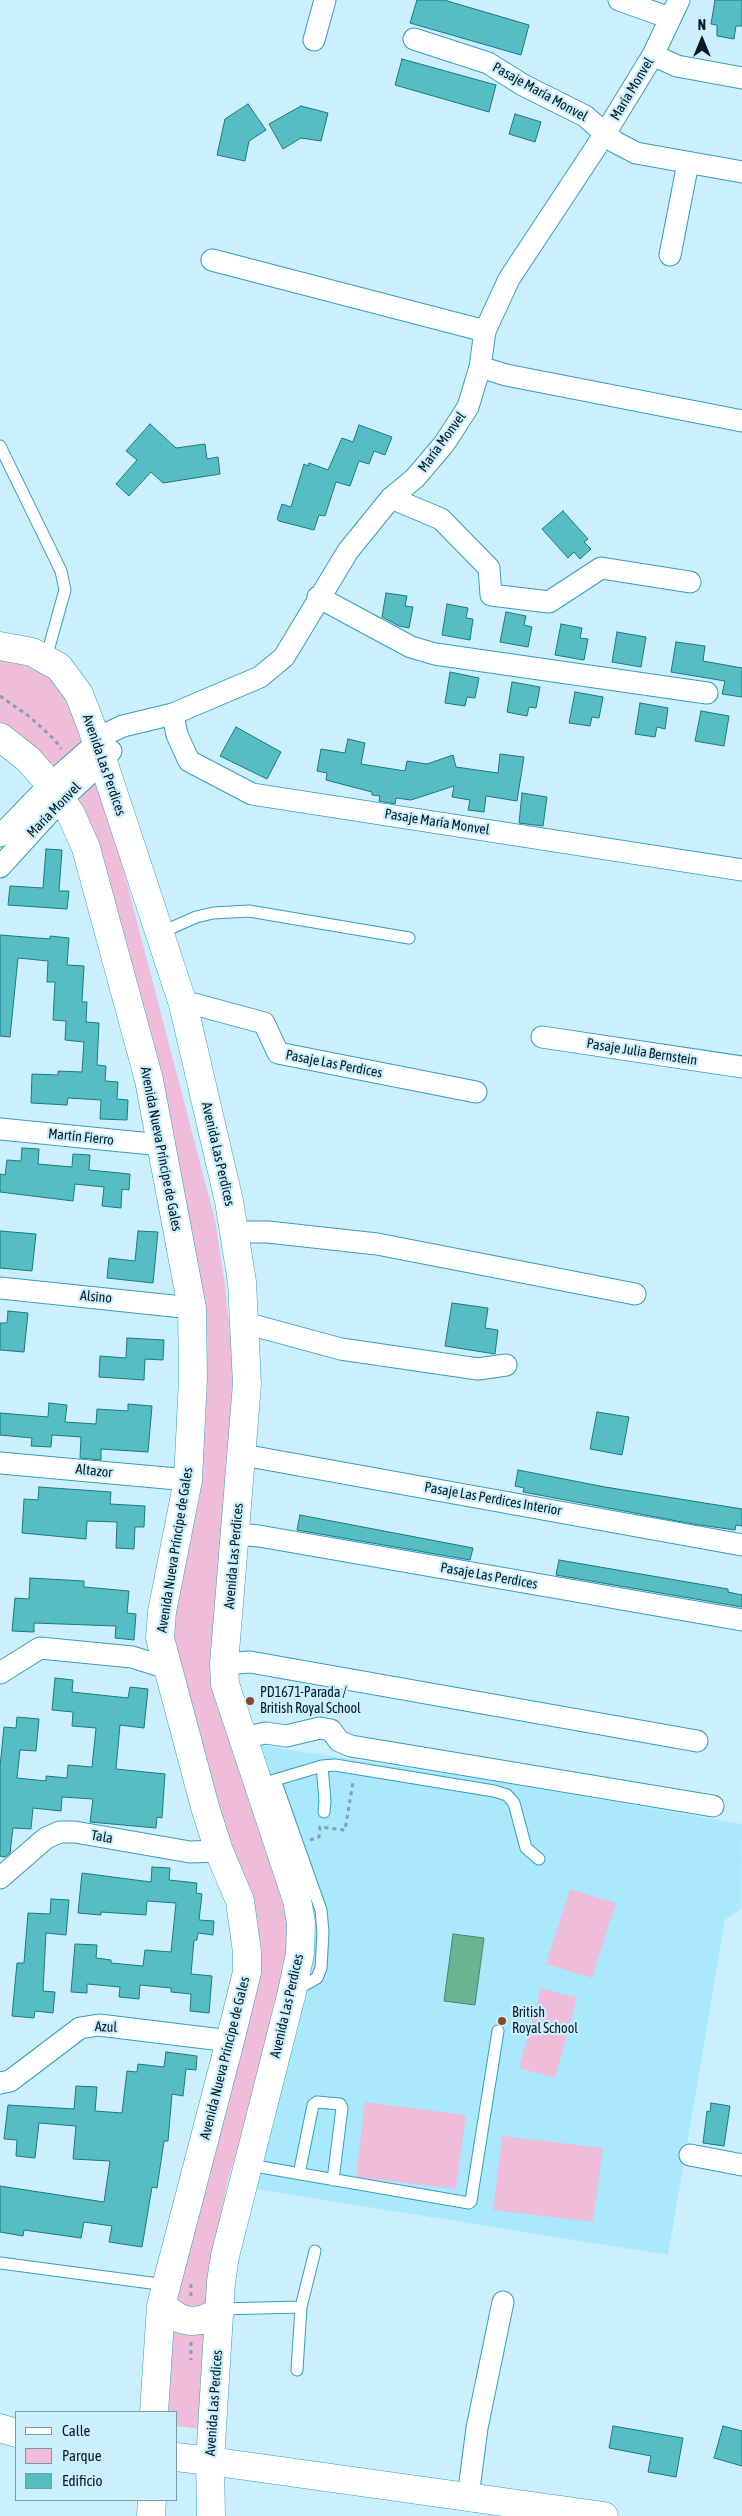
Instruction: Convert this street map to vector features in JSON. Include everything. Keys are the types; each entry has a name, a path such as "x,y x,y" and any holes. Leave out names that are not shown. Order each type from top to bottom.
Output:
{"main road":[{"name":"Avenida Las Perdices","path":"0,646 32,652 46,658 59,667 79,694 100,751 183,1004 236,1232 245,1323 247,1384 243,1455 224,1664 225,1684 242,1738 266,1783 297,1900 301,1923 300,1953 292,1992 225,2256 221,2282 210,2461 211,2516"},
{"name":"Avenida Nueva Príncipe de Gales","path":"0,737 28,759 56,792 78,830 92,867 149,1080 192,1308 193,1378 188,1480 160,1626 167,1668 219,1851 240,1901 247,1941 246,1972 230,2041 163,2296 154,2411"},
{"path":"163,2296 181,2319 191,2321 202,2320 220,2310"},
{"path":"0,2428 15,2432"},
{"path":"0,2438 15,2438"},
{"path":"178,2457 468,2497 549,2512 604,2516"},
{"path":"151,2516 152,2501"}],"street":[{"path":"314,40 325,0"},
{"path":"619,0 674,9"},
{"name":"María Monvel","path":"0,836 56,792 100,751 123,726 173,714 260,677 284,656 318,597 348,551 391,498 416,478 444,444 468,407 480,367 485,331 509,278 606,132 653,55 674,9"},
{"name":"Pasaje María Monvel","path":"414,39 488,63 523,85 585,116 616,142 636,153 742,172"},
{"path":"653,55 677,66 742,78"},
{"path":"670,255 688,163"},
{"path":"212,260 485,331"},
{"path":"480,367 506,374 742,421"},
{"path":"391,498 441,519 489,568 491,595 549,602 601,568 690,582"},
{"path":"318,597 411,647 436,654 707,693"},
{"name":"Pasaje María Monvel","path":"173,714 177,736 189,761 252,794 742,870"},
{"name":"María Monvel","path":"0,867 56,792"},
{"name":"Pasaje Las Perdices","path":"183,1004 194,1004 264,1023 278,1053 476,1092"},
{"name":"Pasaje Julia Bernstein","path":"542,1037 742,1067"},
{"name":"Martín Fierro","path":"0,1129 162,1145"},
{"path":"236,1232 268,1232 377,1244 636,1294"},
{"name":"Alsino","path":"0,1288 192,1308"},
{"path":"245,1323 341,1349 478,1368 506,1364"},
{"name":"Pasaje Las Perdices Interior","path":"243,1455 742,1545"},
{"name":"Altazor","path":"0,1463 188,1480"},
{"name":"Pasaje Las Perdices","path":"236,1534 259,1536 742,1620"},
{"path":"0,1673 40,1648 132,1657 167,1668"},
{"path":"224,1664 250,1662 697,1741"},
{"path":"242,1738 266,1733 286,1736 320,1728 331,1730 339,1741 351,1746 713,1806"},
{"name":"Tala","path":"0,1878 46,1838 60,1832 75,1832 190,1852 219,1851"},
{"name":"Azul","path":"0,2083 10,2081 80,2028 99,2025 230,2041"},
{"path":"690,2155 742,2165"},
{"path":"468,2497 477,2428 503,2302"}],"lane":[{"path":"0,446 61,571 65,590 46,658"},
{"path":"160,933 196,917 231,911 249,911 409,938"},
{"path":"266,1783 322,1766 349,1767 494,1791 507,1796 514,1803 526,1848 538,1859"},
{"path":"322,1766 324,1812"},
{"path":"249,2165 466,2202 471,2201 498,2031"},
{"path":"299,2174 313,2105 317,2102 340,2104 342,2108 333,2180"},
{"path":"297,2370 301,2307 315,2252"},
{"path":"0,2263 163,2296"},
{"path":"220,2310 301,2307"}],"shaded area":[{"name":"British Royal School","path":"253,1744 510,1784 742,1824 741,1909 725,1920 668,2255 256,2189 284,2072"},
{"path":"453,1934 484,1938 475,2005 444,2001"}],"green space":[{"path":"0,650 56,671 102,788 215,1220 225,1285 234,1374 221,1608 285,1897 290,1941 269,2051 228,2179 213,2251 200,2429 178,2426 178,2411 167,2411 170,2324 254,1955 168,1636 201,1328 97,862 0,733"},
{"path":"570,1889 616,1903 592,1978 546,1964"},
{"path":"541,1988 577,1998 555,2078 519,2068"},
{"path":"365,2102 466,2115 456,2189 356,2177"},
{"path":"502,2136 603,2148 593,2222 493,2210"}],"building":[{"path":"417,0 444,0 529,25 521,55 410,23"},
{"path":"715,0 742,0 742,26 736,26 734,39 717,36 717,25 711,24"},
{"path":"402,59 496,85 489,112 395,85"},
{"path":"248,104 266,130 249,141 245,161 217,155 225,119"},
{"path":"301,106 328,113 321,141 301,138 283,149 269,124"},
{"path":"515,114 541,122 535,142 509,134"},
{"path":"150,424 176,448 205,444 207,459 218,457 220,474 163,483 151,472 129,496 116,484 137,460 126,451"},
{"path":"359,425 392,437 385,455 374,451 369,464 359,461 350,486 336,482 325,516 319,515 314,530 279,521 277,519 282,504 291,507 304,464 308,466 309,463 328,470 342,438 353,442"},
{"path":"563,511 588,539 584,542 591,549 580,559 574,552 568,558 542,529"},
{"path":"386,593 407,596 405,606 413,607 409,628 399,626 382,617"},
{"path":"447,604 468,608 466,618 473,619 470,640 442,635"},
{"path":"506,612 526,616 524,625 532,627 528,647 500,642"},
{"path":"561,624 582,628 580,638 588,639 584,660 555,655"},
{"path":"617,632 646,637 641,667 612,662"},
{"path":"676,642 705,646 703,661 742,668 742,697 722,694 725,681 671,672"},
{"path":"450,672 479,678 475,698 467,697 465,706 445,703"},
{"path":"512,682 540,687 536,708 529,707 527,716 507,712"},
{"path":"575,692 603,697 599,718 592,717 590,726 569,723"},
{"path":"640,703 668,708 665,729 657,727 655,737 635,734"},
{"path":"701,711 729,716 724,746 695,741"},
{"path":"236,727 281,752 267,779 220,756"},
{"path":"348,739 365,743 361,764 405,771 407,761 427,764 453,755 456,767 498,773 500,754 524,757 517,801 486,796 484,812 468,810 470,800 452,797 454,786 411,800 396,798 395,804 379,801 380,796 372,795 372,792 326,780 327,773 317,771 321,749 345,753"},
{"path":"522,793 547,797 543,826 519,823"},
{"path":"46,849 62,850 59,891 69,891 67,909 8,905 10,886 43,888"},
{"path":"0,935 50,939 50,936 69,938 67,965 84,966 82,1002 87,1002 86,1022 99,1023 97,1065 106,1066 105,1081 118,1082 117,1099 128,1100 127,1120 100,1119 101,1100 68,1098 67,1105 31,1103 32,1074 58,1075 58,1071 82,1072 84,1042 65,1040 66,1021 53,1020 55,982 47,982 48,961 18,958 10,1037 0,1036"},
{"path":"22,1148 39,1149 38,1164 72,1167 73,1154 90,1155 89,1170 130,1174 129,1190 122,1189 121,1208 102,1206 104,1187 75,1184 73,1201 0,1192 0,1174 5,1175 7,1160 21,1161"},
{"path":"0,1231 36,1234 32,1271 0,1268"},
{"path":"138,1231 158,1232 153,1283 107,1278 109,1258 135,1261"},
{"path":"452,1303 488,1308 485,1328 498,1330 495,1354 445,1346"},
{"path":"8,1311 28,1313 24,1352 0,1350 0,1323 7,1323"},
{"path":"127,1338 164,1340 163,1360 145,1359 144,1380 99,1377 100,1356 126,1358"},
{"path":"49,1403 67,1405 65,1422 96,1424 97,1409 128,1411 128,1404 152,1406 148,1452 101,1449 101,1460 80,1458 81,1437 52,1435 51,1447 31,1446 32,1438 0,1435 0,1413 48,1417"},
{"path":"597,1412 629,1417 622,1455 590,1449"},
{"path":"518,1470 605,1487 742,1509 742,1526 736,1525 735,1530 693,1524 523,1492 524,1488 515,1486"},
{"path":"39,1487 111,1492 110,1504 145,1506 144,1527 135,1527 134,1549 116,1548 117,1522 87,1521 86,1539 22,1533 24,1499 38,1500"},
{"path":"300,1515 473,1548 470,1560 297,1530"},
{"path":"559,1560 728,1589 728,1592 742,1595 742,1607 556,1575"},
{"path":"30,1578 84,1581 84,1587 129,1591 127,1613 136,1614 134,1640 115,1638 116,1626 34,1623 34,1632 12,1631 15,1598 29,1599"},
{"path":"55,1678 73,1680 72,1692 128,1698 130,1687 148,1689 144,1728 120,1725 116,1769 165,1774 162,1818 157,1817 156,1828 90,1822 93,1799 62,1797 61,1811 33,1808 31,1829 13,1828 10,1853 5,1857 0,1856 0,1767 4,1727 16,1728 17,1717 39,1719 36,1751 20,1750 17,1778 46,1781 46,1776 67,1778 68,1765 92,1767 96,1728 72,1726 73,1712 52,1710"},
{"path":"152,1867 170,1868 169,1880 197,1883 196,1893 202,1894 199,1920 214,1921 213,1935 198,1933 197,1940 194,1940 191,1974 212,1976 209,2013 190,2011 191,1994 171,1992 171,1988 140,1985 139,1999 119,1997 120,1987 87,1984 87,1993 71,1992 75,1944 97,1945 96,1958 111,1960 111,1963 143,1966 145,1950 171,1952 176,1903 147,1901 146,1915 101,1912 101,1915 78,1913 82,1873 151,1882"},
{"path":"51,1899 69,1900 66,1935 46,1933 43,1991 55,1992 53,2013 35,2011 34,2018 12,2016 17,1963 24,1963 28,1913 50,1914"},
{"path":"166,2052 197,2056 196,2070 186,2069 183,2096 172,2094 168,2141 164,2141 157,2188 152,2187 142,2247 109,2242 112,2226 84,2222 81,2238 24,2230 23,2236 0,2232 0,2186 104,2202 110,2161 73,2159 76,2126 39,2123 35,2158 16,2156 17,2140 4,2139 8,2105 74,2109 76,2086 97,2087 95,2111 122,2113 127,2071 137,2072 138,2064 164,2067"},
{"path":"711,2103 730,2106 724,2146 703,2143 707,2111 710,2112"},
{"path":"613,2426 683,2438 676,2477 648,2472 651,2456 609,2448"},
{"path":"723,2426 742,2431 742,2466 714,2458"}],"place":[{"name":"PD1671-Parada / British Royal School","path":"250,1701"},
{"name":"British Royal School","path":"502,2021"}]}
